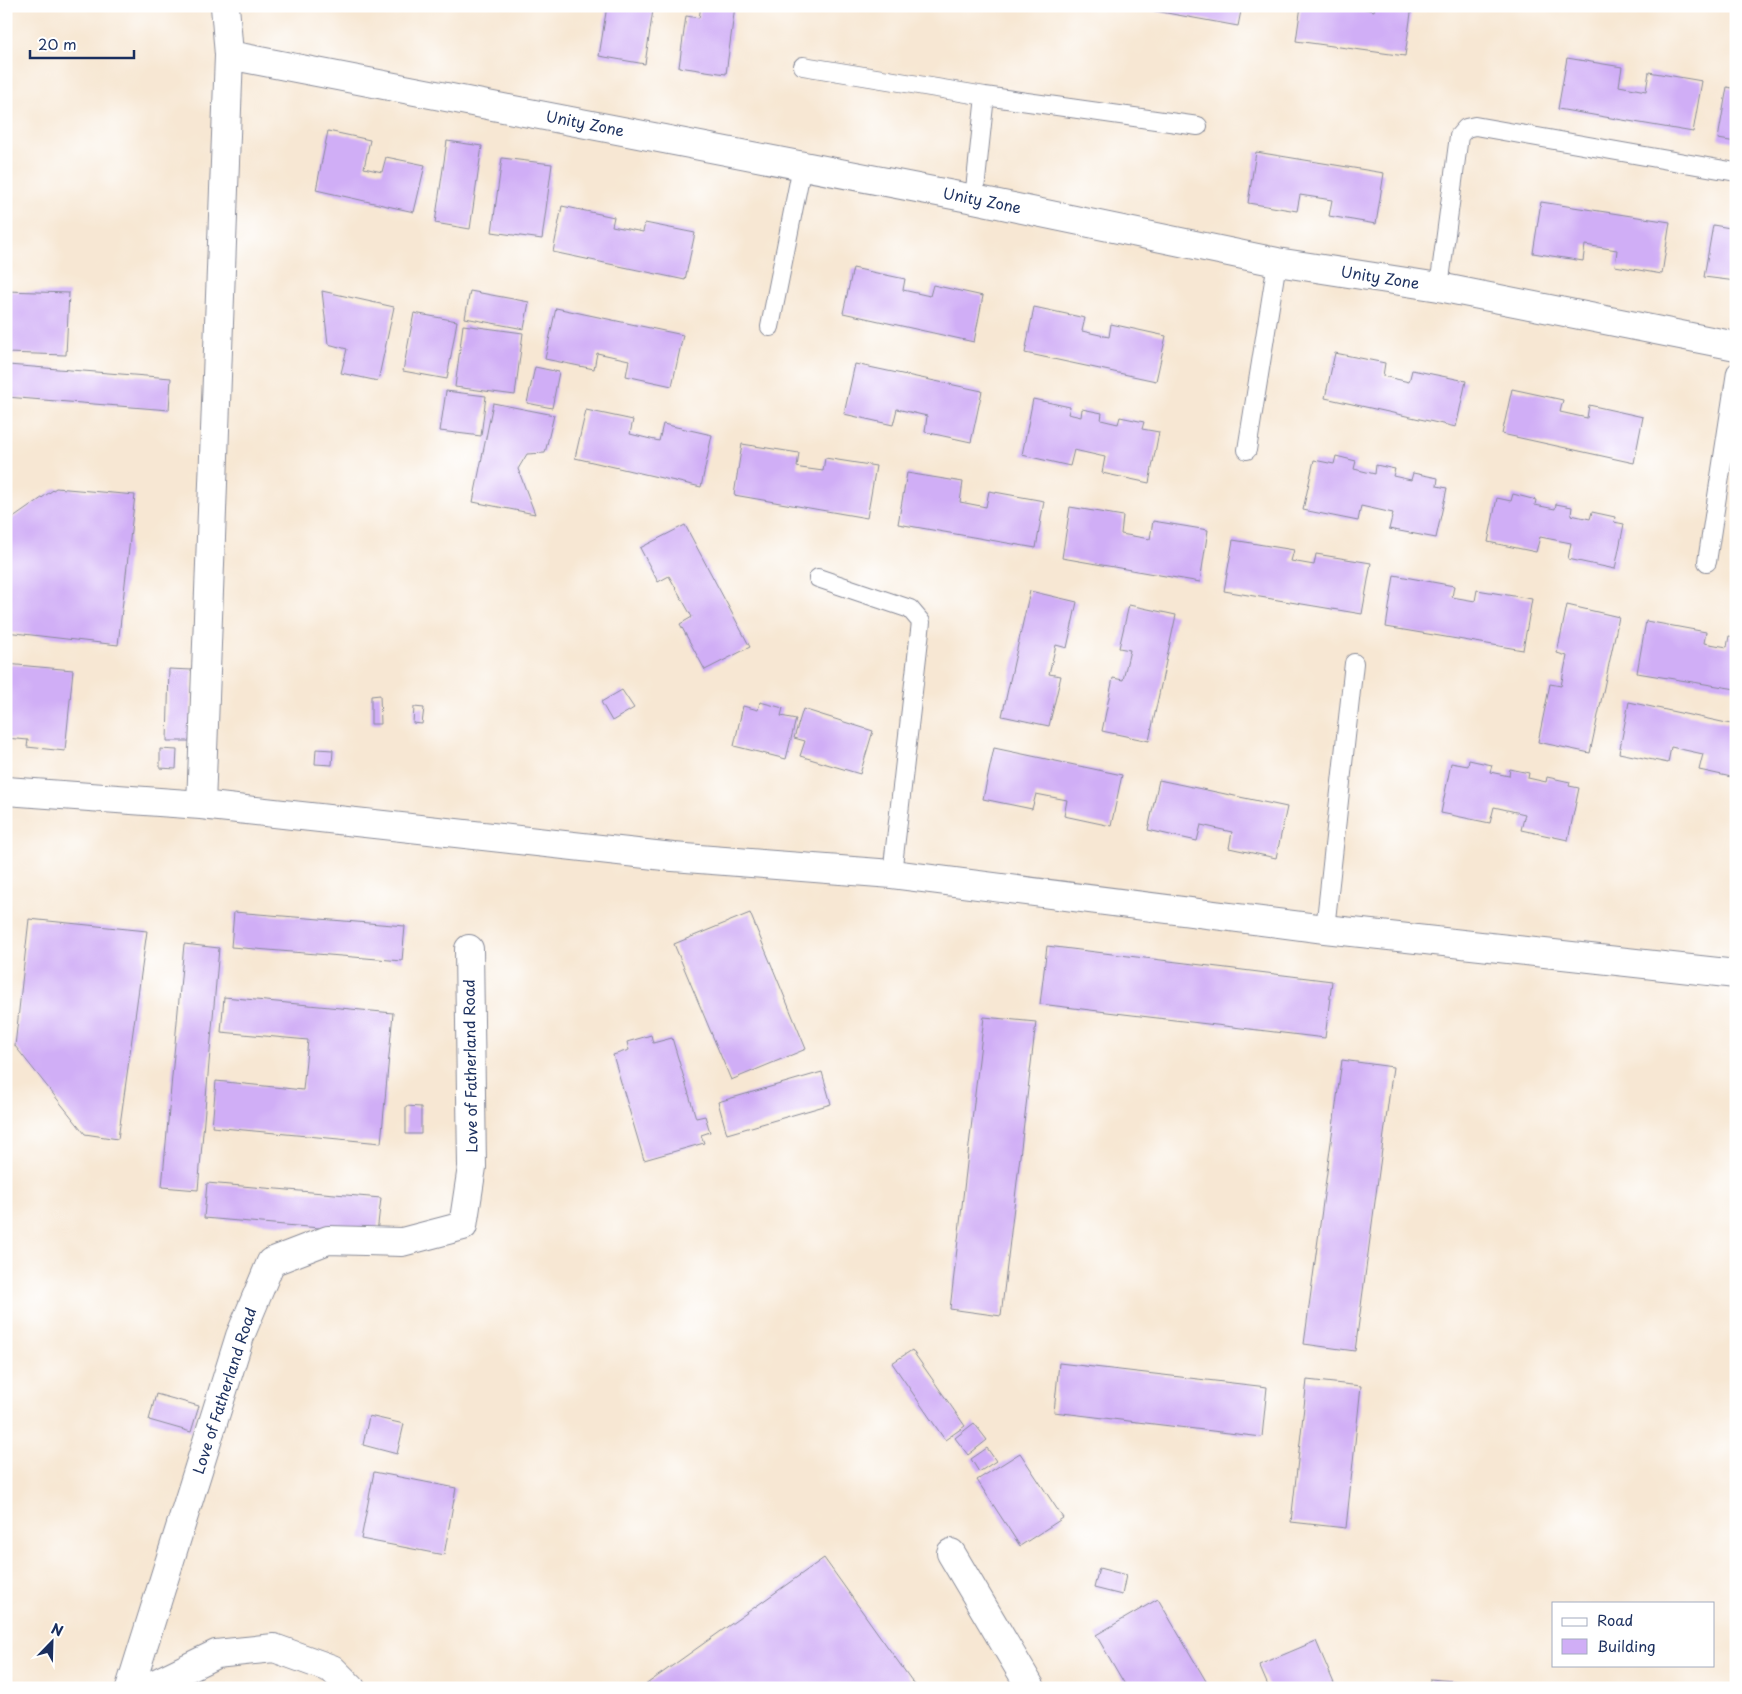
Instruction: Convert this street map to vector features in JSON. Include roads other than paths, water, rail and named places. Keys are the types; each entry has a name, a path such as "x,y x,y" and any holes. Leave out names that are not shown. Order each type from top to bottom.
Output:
{"street":[{"path":"201,805 229,55 225,6"},
{"name":"Unity Zone","path":"229,55 974,199 1277,262 1439,287 1736,346"},
{"path":"6,791 201,805 674,857 892,874 1325,929 1736,974"},
{"name":"Love of Fatherland Road","path":"130,1688 240,1336 271,1262 328,1240 402,1242 463,1226 472,1167 469,949"},
{"path":"951,1552 1031,1688"},
{"path":"146,1688 216,1654 274,1648 332,1669 351,1688"}],"lane":[{"path":"803,66 985,96 1198,126"},
{"path":"974,199 985,96"},
{"path":"1439,287 1459,136 1466,128 1475,126 1736,172"},
{"path":"770,327 802,166"},
{"path":"1247,450 1277,262"},
{"path":"1707,562 1736,372"},
{"path":"818,578 910,609 921,622 892,874"},
{"path":"1325,929 1354,663"}]}
